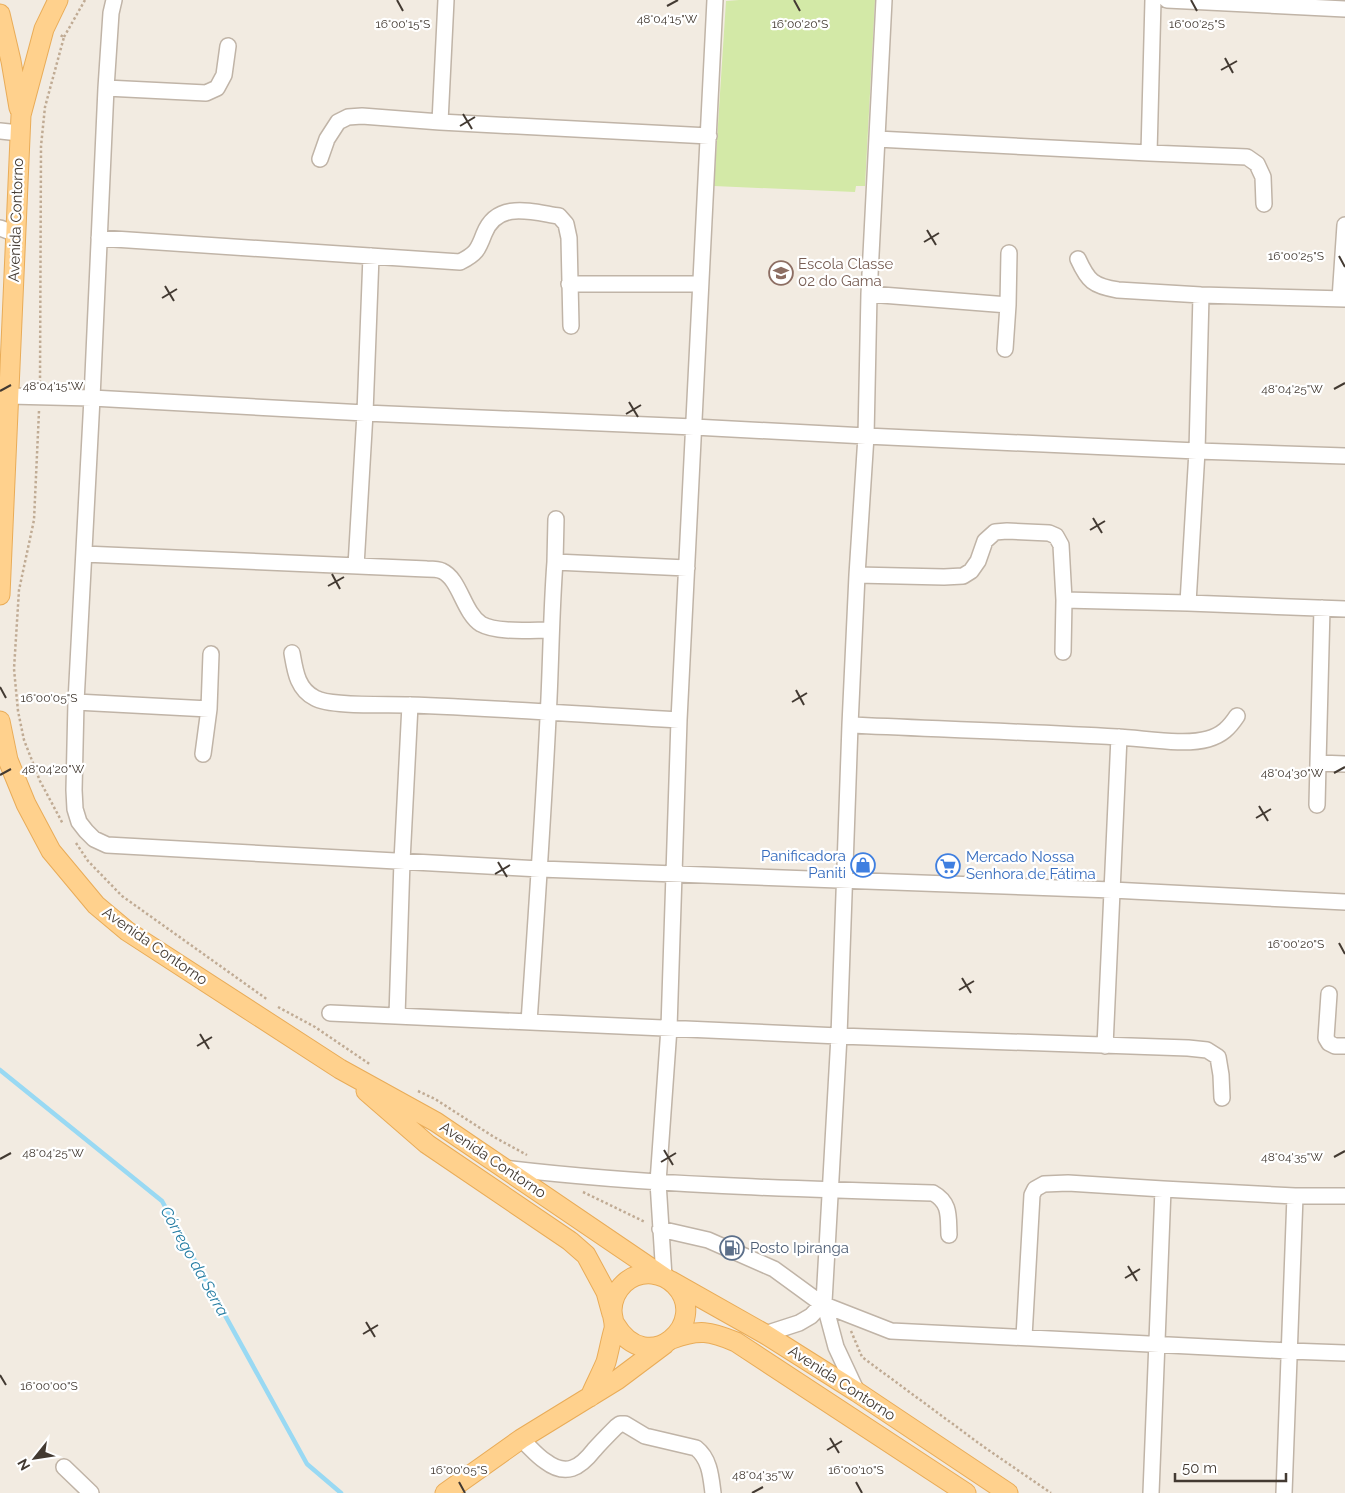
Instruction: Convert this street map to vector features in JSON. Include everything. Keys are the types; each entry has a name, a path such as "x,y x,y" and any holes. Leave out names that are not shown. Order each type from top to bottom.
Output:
{"main road":[{"name":"Avenida Contorno","path":"0,595 6,393 8,231 20,115 44,29 58,0"},
{"name":"Avenida Contorno","path":"0,14 11,61 20,115"},
{"name":"Avenida Contorno","path":"0,721 8,760 26,804 51,852 96,905 127,931 340,1069 436,1122 668,1279 765,1334 857,1392 1008,1493"},
{"name":"Avenida Contorno","path":"340,1069 427,1144 570,1242 586,1255 606,1292 614,1319"},
{"path":"445,1493 522,1439 590,1397 617,1380 680,1331 686,1310 684,1299 679,1289 668,1279 654,1274 643,1274 633,1277 617,1292 613,1302 614,1319 606,1360 590,1397"},
{"path":"614,1319 621,1335 630,1342 642,1347 654,1347 669,1341"},
{"name":"Avenida Contorno","path":"669,1341 688,1333 704,1332 717,1334 736,1342 966,1493"}],"street":[{"path":"114,0 111,12 106,88 76,702 75,809 79,822 94,839 108,845 540,869 1112,890 1345,902"},
{"path":"440,122 446,0"},
{"path":"668,1279 660,1229 658,1182 669,1028 679,720 715,0"},
{"path":"857,1392 836,1346 825,1304 839,1036 850,724 866,436 869,294 884,0"},
{"path":"1149,153 1153,0"},
{"path":"1167,0 1345,9"},
{"path":"106,88 206,93 217,88 224,75 228,46"},
{"path":"320,159 327,139 338,122 348,117 362,116 440,122 709,136"},
{"path":"0,131 19,133"},
{"path":"877,139 1247,157 1257,164 1262,177 1264,204"},
{"path":"99,238 460,262 472,256 480,247 485,231 490,224 498,216 506,212 516,209 559,216 566,224 569,238 571,326"},
{"path":"1078,259 1085,274 1092,282 1104,288 1201,295 1342,299 1345,225"},
{"path":"1005,348 1009,253"},
{"path":"356,566 365,413 371,256"},
{"path":"569,284 700,284"},
{"path":"869,294 1008,304"},
{"path":"1188,603 1197,451 1201,295"},
{"path":"6,393 365,413 1345,456"},
{"path":"529,1022 540,869 556,519"},
{"path":"857,575 962,576 971,571 978,562 985,540 995,532 1049,533 1056,536 1062,545 1063,652"},
{"path":"84,554 442,571 451,578 468,610 481,624 492,629 550,630"},
{"path":"555,562 687,568"},
{"path":"1064,600 1345,609"},
{"path":"1317,805 1322,608"},
{"path":"292,653 296,678 305,690 315,699 337,703 410,705 679,720"},
{"path":"203,754 209,709 211,654"},
{"path":"76,702 209,709"},
{"path":"397,1016 410,705"},
{"path":"850,724 1188,742 1207,740 1227,731 1237,716"},
{"path":"1105,1046 1119,737"},
{"path":"1318,763 1345,764"},
{"path":"1329,994 1326,1038 1329,1043 1345,1046"},
{"path":"330,1013 839,1036 1188,1048 1207,1050 1218,1058 1222,1098"},
{"path":"503,1168 658,1182 933,1193 942,1198 947,1206 949,1235"},
{"path":"1024,1337 1031,1210 1035,1189 1044,1184 1068,1183 1092,1186 1295,1196 1345,1196"},
{"path":"1151,1493 1164,1189"},
{"path":"1284,1493 1295,1196"},
{"path":"660,1229 708,1240 774,1269 825,1304 891,1331 1289,1352 1345,1353"},
{"path":"765,1334 799,1323 825,1304"},
{"path":"522,1439 543,1460 554,1467 564,1470 575,1468 586,1461 616,1427 620,1424 625,1424 645,1436 696,1448 706,1460 713,1493"},
{"path":"64,1467 91,1493"}],"path":[{"path":"64,37 85,0"},
{"path":"825,1304 847,1323 862,1357 984,1447 1051,1493"}],"green space":[{"path":"875,0 865,186 856,186 855,192 714,186 726,1"}],"waterway":[{"name":"Córrego da Serra","path":"0,1070 162,1201 307,1464 341,1493"}],"place":[{"name":"Escola Classe 02 do Gama","path":"781,273"},
{"name":"Panificadora Paniti","path":"863,865"},
{"name":"Mercado Nossa Senhora de Fátima","path":"948,866"},
{"name":"Posto Ipiranga","path":"732,1248"}]}
